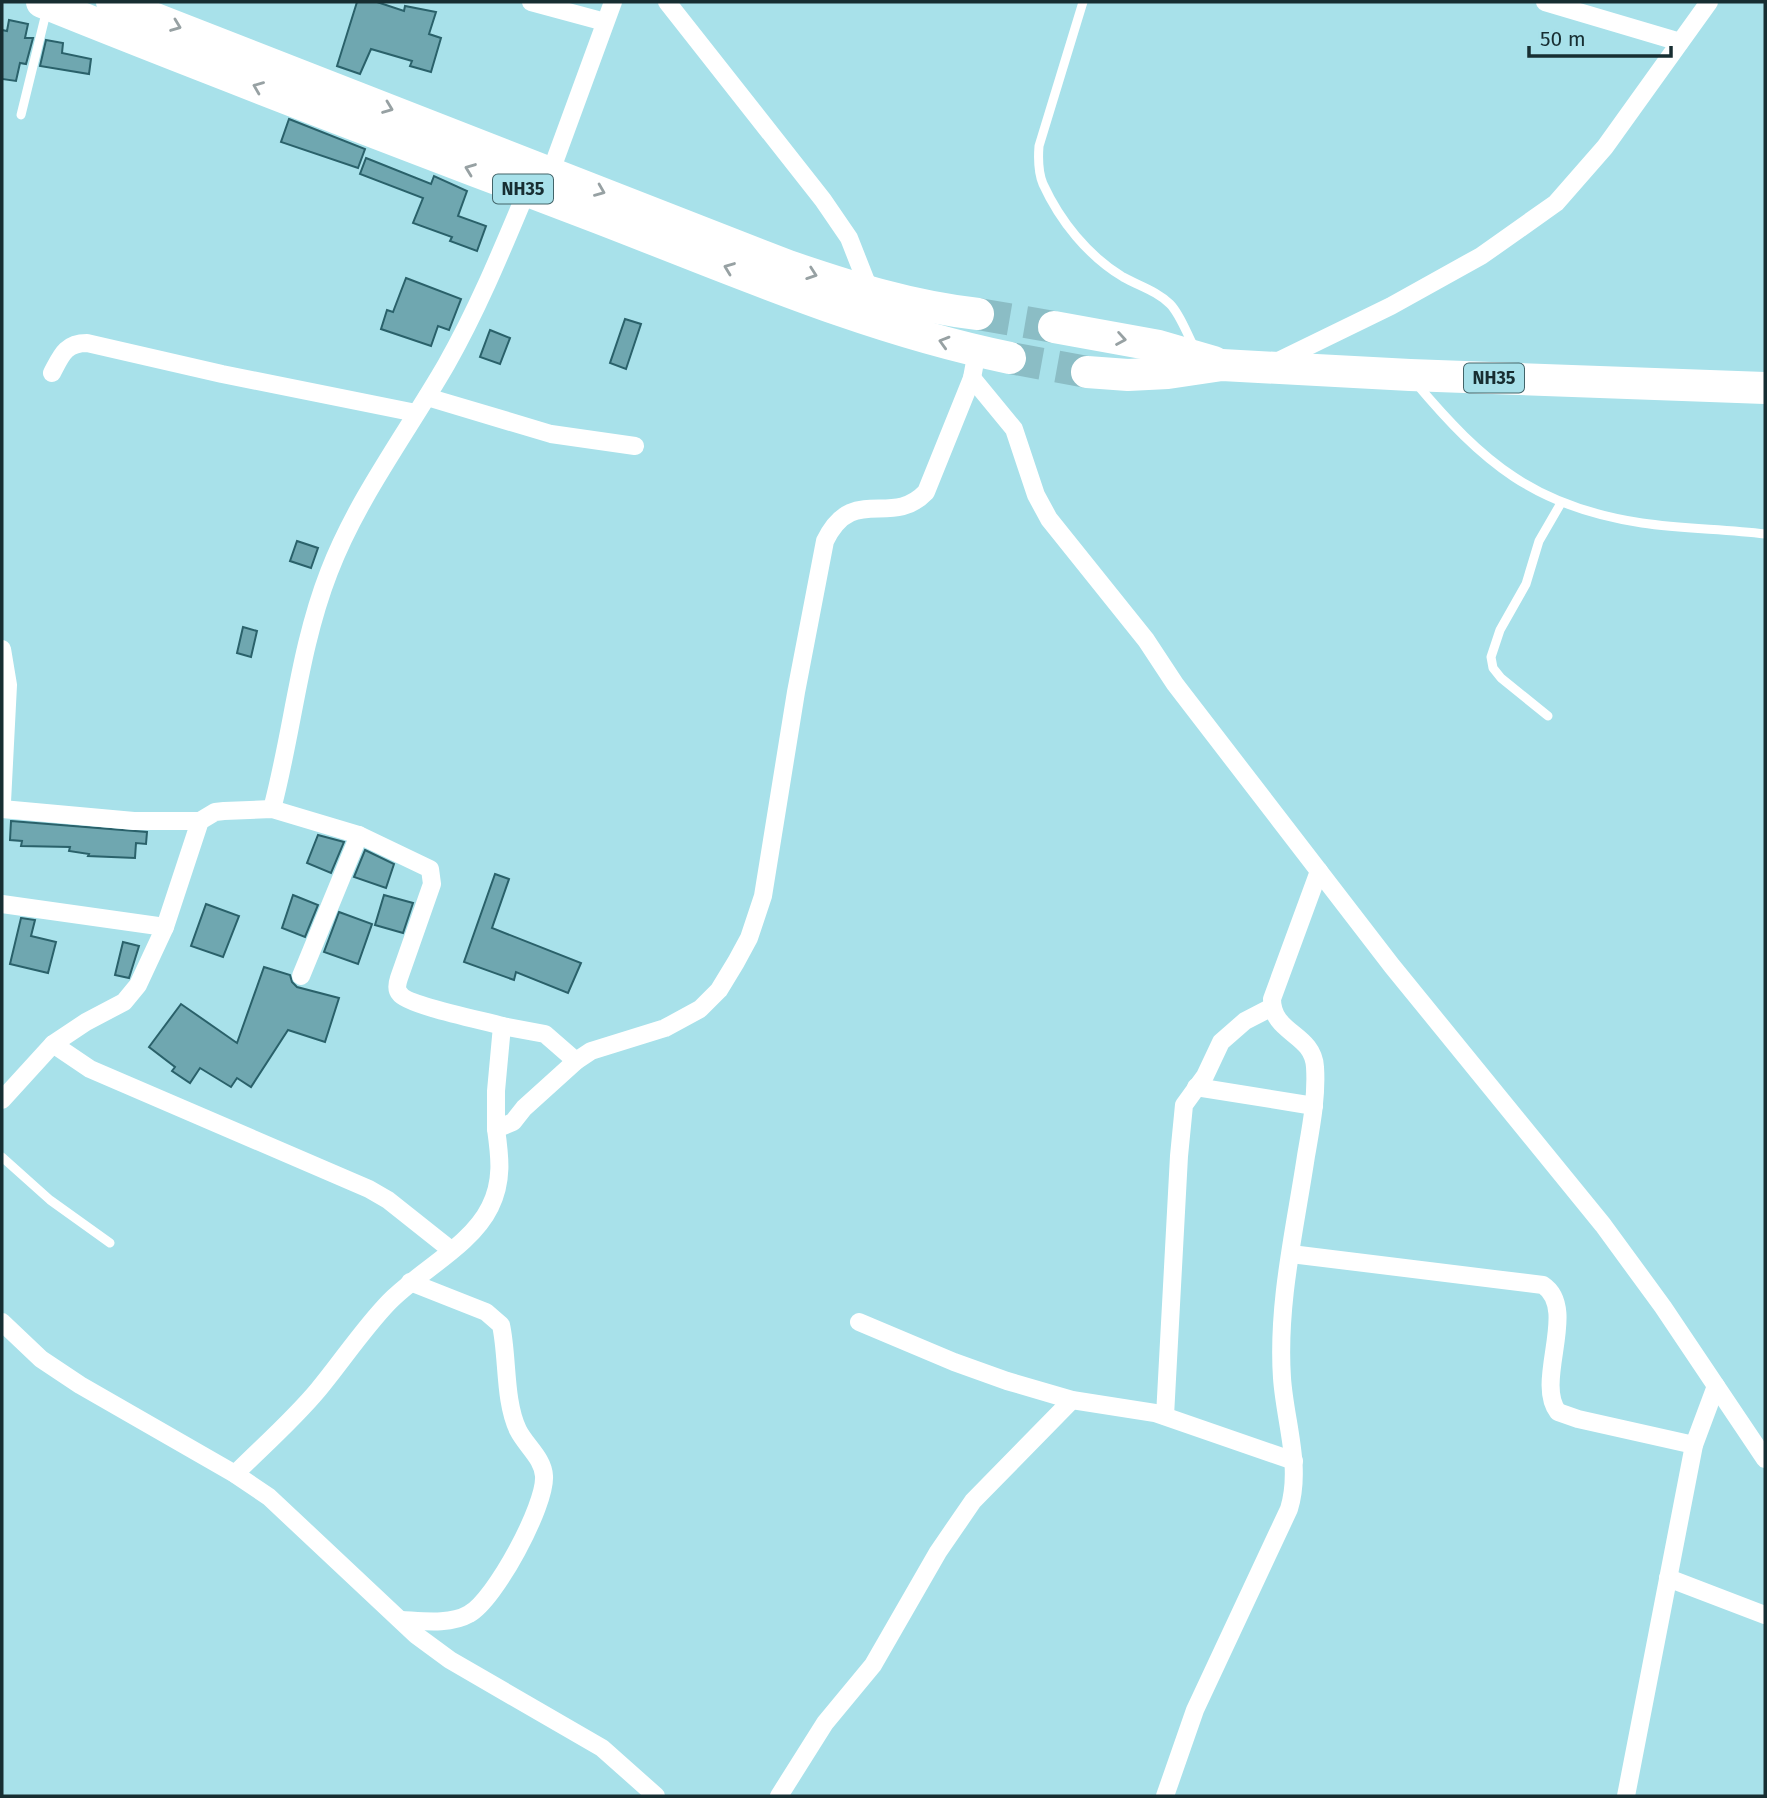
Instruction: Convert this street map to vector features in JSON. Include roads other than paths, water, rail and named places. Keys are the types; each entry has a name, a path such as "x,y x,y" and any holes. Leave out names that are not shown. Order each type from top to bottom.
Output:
{"highway":[{"name":"NH35","path":"112,2 538,176 814,300 975,364 1010,358"},
{"name":"NH35","path":"45,3 871,294 934,309 978,314"},
{"name":"NH35","path":"1054,327 1207,363 1265,368 1765,388"},
{"name":"NH35","path":"1087,372 1168,373 1207,363"}],"street":[{"path":"531,2 605,22"},
{"path":"272,809 286,759 308,635 329,571 378,475 487,289 613,2"},
{"path":"667,2 823,200 849,238 871,294"},
{"path":"1545,2 1680,42"},
{"path":"1265,368 1391,306 1481,256 1556,203 1605,147 1709,2"},
{"path":"52,373 70,345 87,343 222,374 416,413"},
{"path":"975,364 1014,429 1036,495 1049,519 1146,640 1175,684 1392,966 1603,1225 1663,1307 1765,1459"},
{"path":"496,1129 513,1122 524,1108 576,1061 599,1048 665,1028 700,1009 719,990 749,938 763,896 796,691 825,541 833,525 850,512 910,505 926,492 975,364"},
{"path":"426,397 551,434 635,446"},
{"path":"2,649 8,685 2,802"},
{"path":"2,809 134,821 200,821 215,812 272,809 359,835 426,866 432,873 432,884 397,986 401,996 502,1026 545,1034 576,1061"},
{"path":"2,1100 53,1044 131,995 165,927 200,821"},
{"path":"301,976 359,835"},
{"path":"1169,1794 1200,1699 1289,1509 1296,1482 1284,1401 1280,1348 1283,1307 1314,1106 1315,1068 1311,1050 1278,1022 1272,1007 1273,990 1319,871"},
{"path":"2,904 165,927"},
{"path":"1165,1416 1182,1114 1187,1098 1205,1076 1214,1053 1228,1033 1272,1007"},
{"path":"235,1474 308,1401 379,1313 410,1282 479,1225 489,1210 496,1193 501,1167 496,1129 496,1091 502,1026"},
{"path":"53,1044 90,1069 369,1189 388,1200 451,1250"},
{"path":"1196,1087 1314,1106"},
{"path":"1291,1254 1543,1285 1551,1290 1555,1299 1551,1399 1558,1412 1578,1419 1694,1444"},
{"path":"401,1620 455,1619 478,1609 504,1574 540,1502 544,1479 539,1461 516,1425 505,1367 501,1325 486,1312 410,1282"},
{"path":"2,1322 41,1359 80,1385 235,1474 285,1511 416,1635 450,1660 602,1748 656,1796"},
{"path":"859,1322 1007,1381 1072,1400 1165,1416 1294,1461"},
{"path":"1626,1796 1694,1444 1716,1386"},
{"path":"779,1796 825,1723 873,1665 938,1552 973,1502 1072,1400"},
{"path":"1668,1578 1765,1615"}],"lane":[{"path":"1083,2 1039,146 1038,164 1042,183 1087,250 1104,265 1154,292 1171,305 1207,363"},
{"path":"21,115 45,3"},
{"path":"1410,375 1461,434 1510,475 1561,503 1601,516 1644,523 1765,534"},
{"path":"1548,716 1501,678 1493,668 1491,657 1500,631 1526,583 1545,529 1561,503"},
{"path":"2,1157 50,1200 110,1243"}],"tunnel":[{"path":"978,314 1054,327"},
{"path":"1010,358 1087,372"}]}
